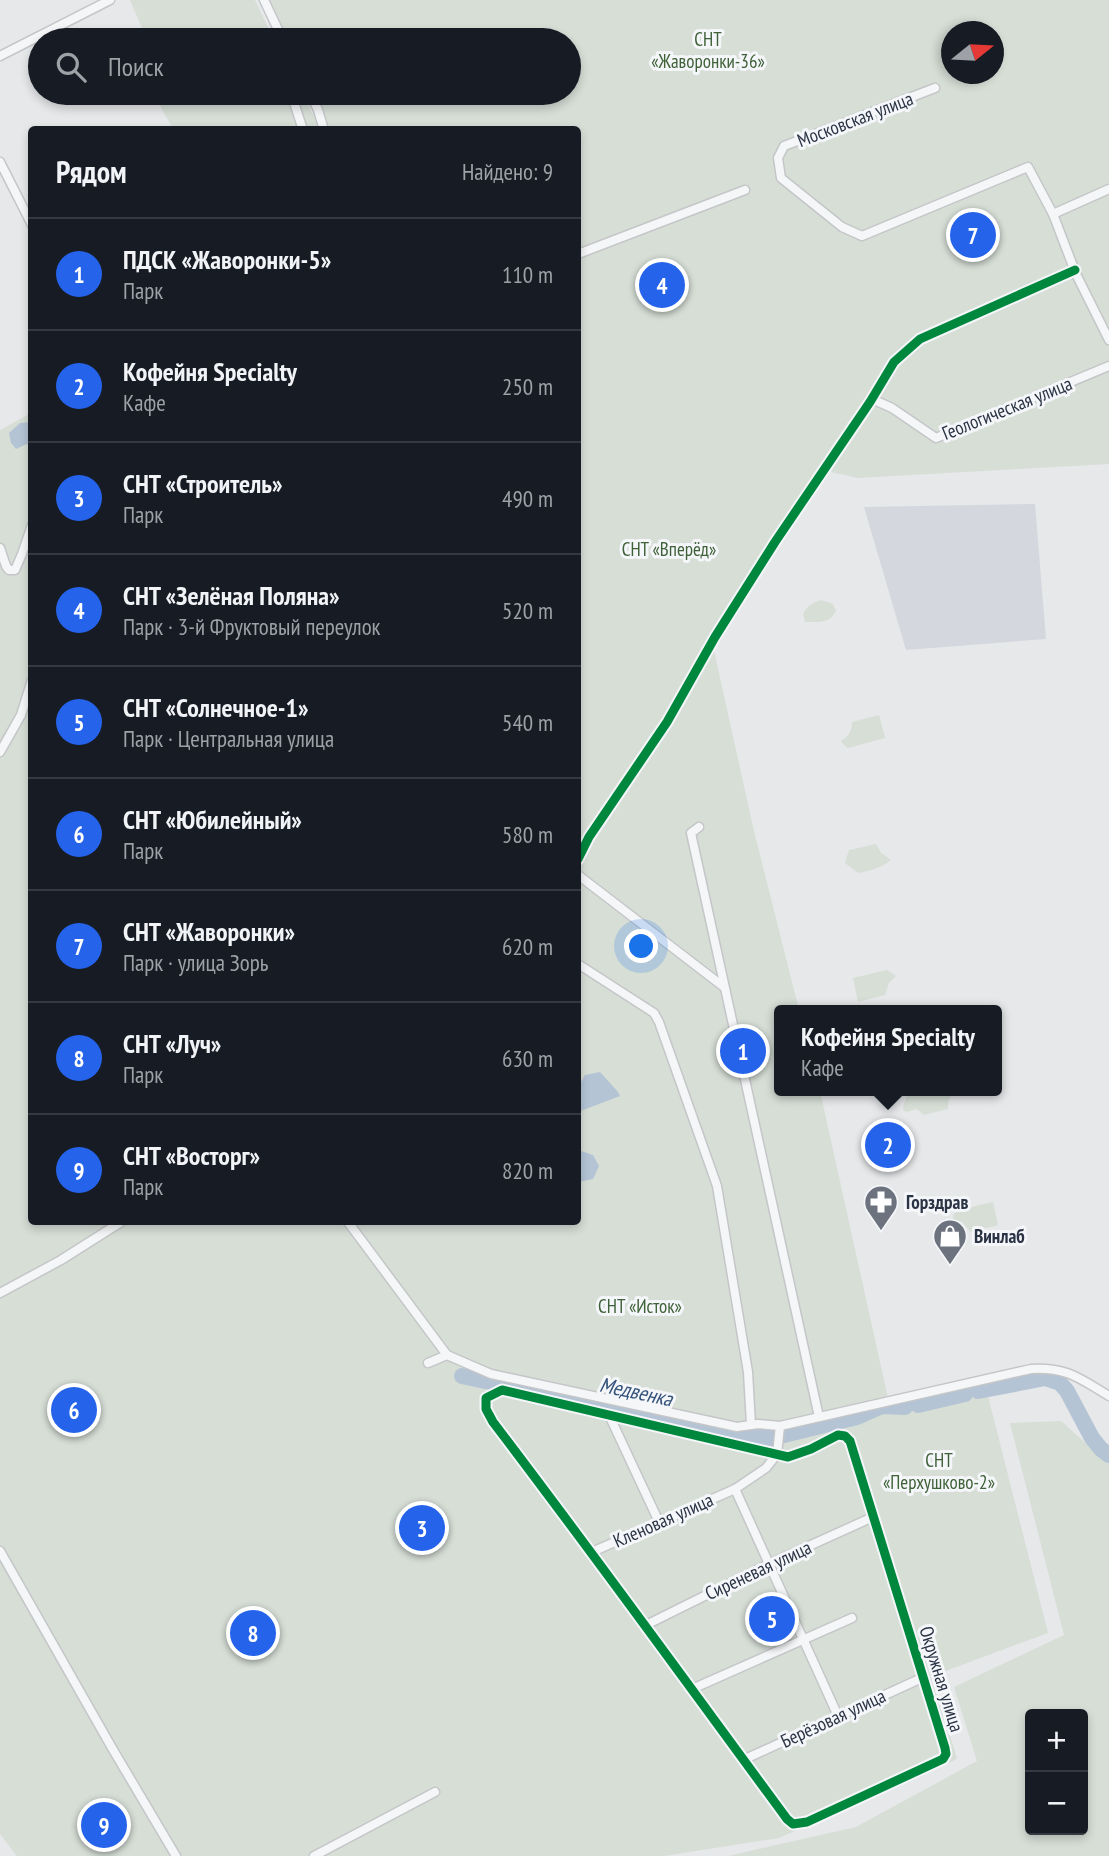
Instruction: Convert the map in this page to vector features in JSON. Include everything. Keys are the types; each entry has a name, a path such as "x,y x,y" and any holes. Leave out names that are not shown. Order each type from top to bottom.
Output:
{"street":[{"path":"55,28 110,0"},
{"path":"264,0 278,28"},
{"path":"0,56 28,42"},
{"name":"Московская улица","path":"935,88 784,146 778,158 781,178 842,227 862,236 1028,167 1053,214"},
{"path":"295,105 302,126"},
{"path":"315,105 323,126"},
{"path":"0,162 28,217"},
{"path":"1109,189 1053,214 1075,270 1109,340"},
{"path":"581,253 745,190"},
{"path":"581,853 667,722 715,637 775,542 894,362 920,339 1075,270"},
{"name":"Геологическая улица","path":"872,399 892,408 936,438 1109,366"},
{"path":"0,548 6,566 12,571 18,566 28,537"},
{"path":"0,752 21,715 28,693"},
{"path":"699,827 691,833 819,1417"},
{"path":"581,877 724,987"},
{"path":"581,966 654,1013 659,1022 717,1186 748,1372 751,1425"},
{"path":"0,1293 61,1260 116,1225"},
{"path":"350,1225 447,1355 491,1374 737,1427 758,1424 780,1426 1040,1368 1066,1371 1109,1396"},
{"path":"428,1363 447,1355"},
{"name":"Окружная улица","path":"502,1390 609,1415 789,1457 838,1435 845,1436 850,1441 945,1748 943,1759 807,1822 793,1824 787,1819 592,1552 493,1422 486,1409 486,1398 502,1390"},
{"path":"609,1415 659,1522"},
{"path":"777,1454 780,1426"},
{"name":"Кленовая улица","path":"592,1552 735,1489 766,1468 777,1454"},
{"path":"735,1489 838,1716"},
{"name":"Сиреневая улица","path":"644,1626 769,1564 873,1517"},
{"path":"0,1551 176,1856"},
{"path":"692,1689 852,1618"},
{"name":"Берёзовая улица","path":"743,1760 924,1677"},
{"path":"314,1856 435,1792"}],"shaded area":[{"path":"1035,504 1046,639 906,650 864,507"}],"green space":[{"path":"130,0 255,0 268,28 142,28"},
{"path":"270,0 1109,0 1109,464 858,478 827,471 738,603 713,646 753,827 798,1005 774,1005 774,1096 821,1096 891,1412 987,1392 1048,1633 932,1676 957,1759 779,1838 664,1856 17,1856 0,1834 0,430 28,415 28,1225 581,1225 581,126 322,126 316,105 581,105 581,28 283,28"},
{"path":"160,105 309,105 322,126 171,126"},
{"path":"821,600 833,604 836,611 823,621 805,622 803,614 806,609"},
{"path":"879,715 885,738 848,748 841,742 849,733 852,722"},
{"path":"876,844 881,853 891,860 875,869 858,873 845,863 849,850"},
{"path":"887,970 896,976 889,983 885,995 858,1002 853,978"},
{"path":"908,1096 951,1096 948,1109 924,1115 917,1109 904,1111"},
{"path":"993,1202 998,1225 971,1232 962,1222 953,1220 953,1215 958,1210"},
{"path":"1061,1421 1109,1464 1109,1856 728,1856 856,1827 977,1761 954,1687 1064,1635 1010,1423"}],"water":[{"path":"28,422 28,443 16,449 11,443 9,433 20,423"},
{"path":"600,1072 620,1096 581,1111 581,1082 585,1075"},
{"path":"581,1151 593,1155 599,1166 593,1179 581,1181"}],"waterway":[{"name":"Медвенка","path":"462,1376 485,1381"},
{"name":"Медвенка","path":"978,1391 1045,1378 1060,1383 1092,1438 1109,1455"},
{"name":"Медвенка","path":"491,1382 737,1435 771,1438"},
{"name":"Медвенка","path":"918,1405 965,1394"},
{"name":"Медвенка","path":"784,1435 857,1417 882,1406 905,1407"}],"cycle path":[{"path":"581,853 667,722 715,637 775,542 894,362 920,339 1075,270"},
{"path":"502,1390 788,1457 838,1435 845,1436 850,1441 945,1748 943,1759 807,1822 793,1824 787,1819 493,1422 486,1409 486,1398 502,1390"}],"place":[{"name":"СНТ «Жаворонки»","path":"973,235"},
{"name":"СНТ «Зелёная Поляна»","path":"662,285"},
{"name":"ПДСК «Жаворонки-5»","path":"743,1051"},
{"name":"Кофейня Specialty","path":"888,1145"},
{"name":"Горздрав","path":"881,1232"},
{"name":"Винлаб","path":"950,1266"},
{"name":"СНТ «Юбилейный»","path":"74,1410"},
{"name":"СНТ «Строитель»","path":"422,1528"},
{"name":"СНТ «Солнечное-1»","path":"772,1619"},
{"name":"СНТ «Луч»","path":"253,1633"},
{"name":"СНТ «Восторг»","path":"104,1825"}],"park label":[{"name":"СНТ «Жаворонки-36»","path":"708,50"},
{"name":"СНТ «Вперёд»","path":"669,549"},
{"name":"СНТ «Исток»","path":"640,1306"},
{"name":"СНТ «Перхушково-2»","path":"939,1471"}]}
